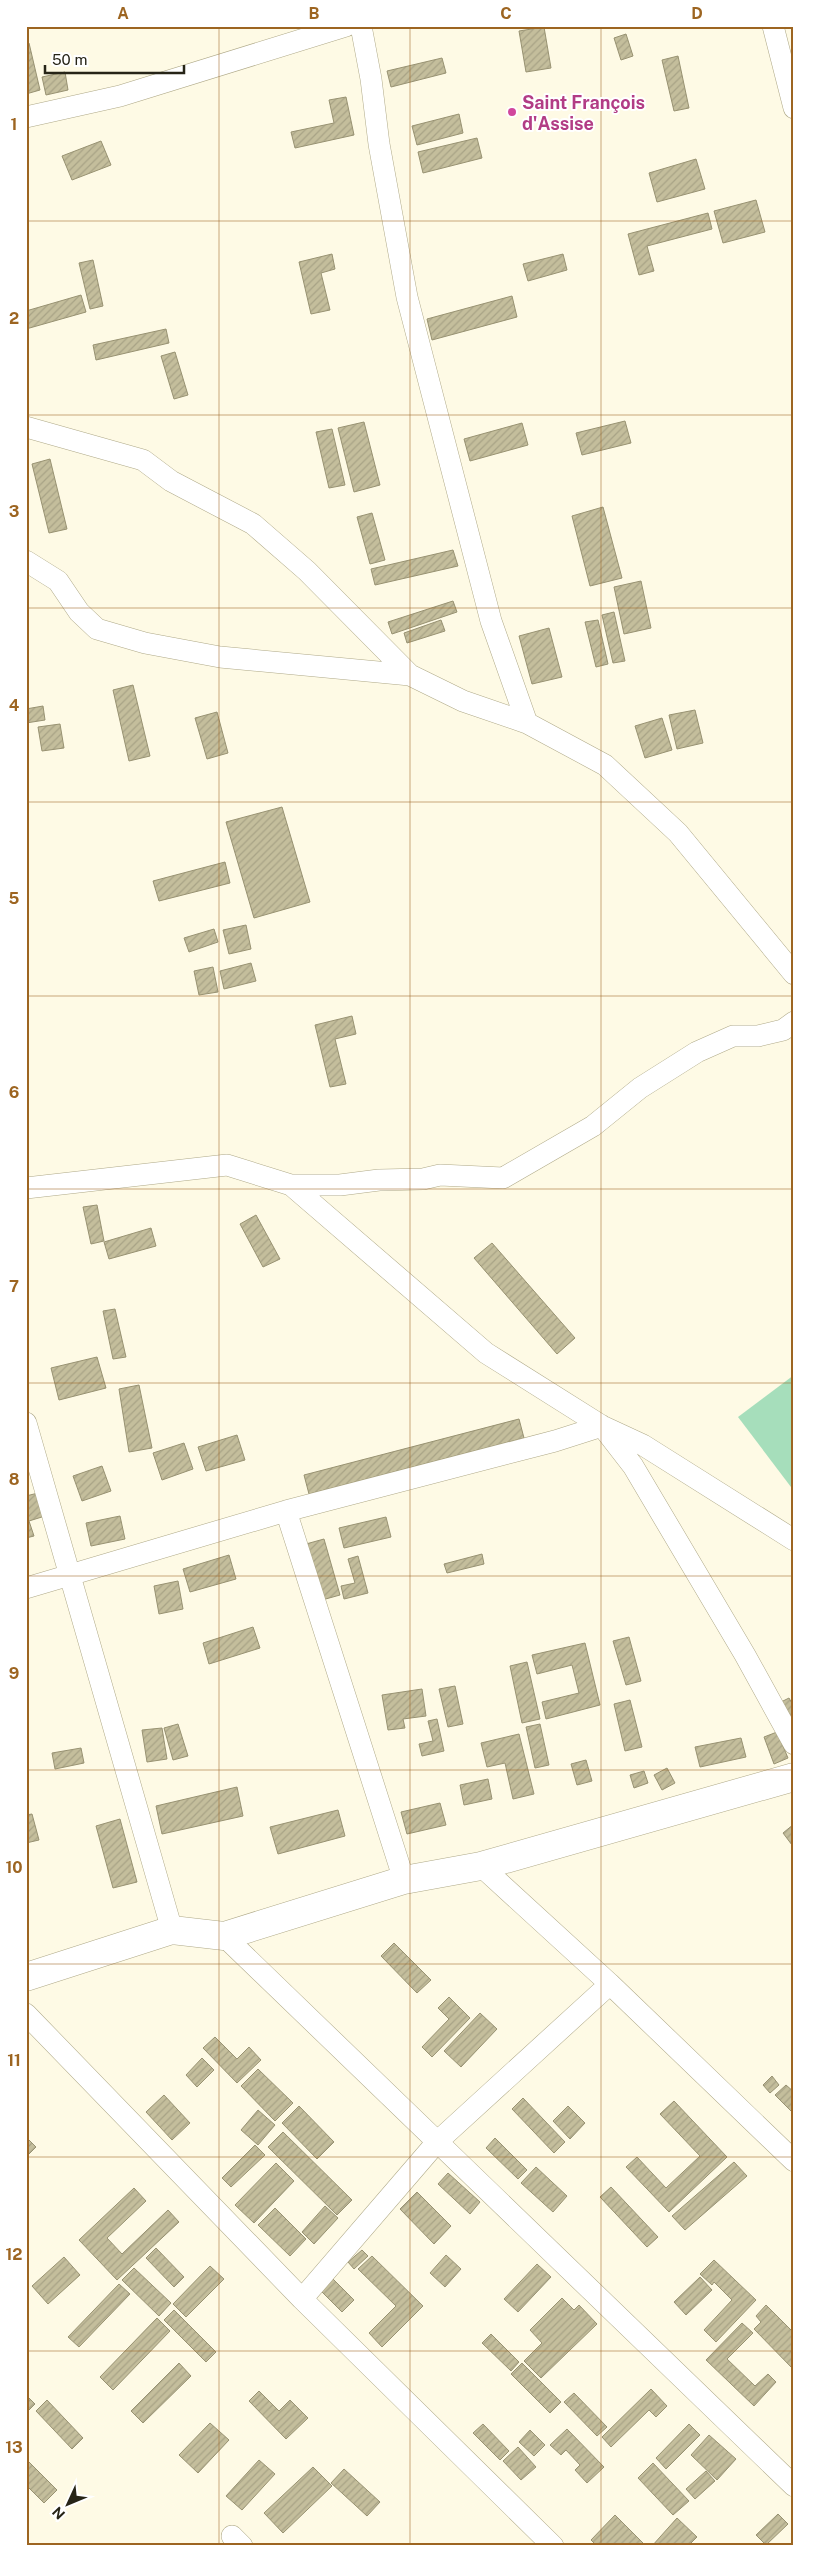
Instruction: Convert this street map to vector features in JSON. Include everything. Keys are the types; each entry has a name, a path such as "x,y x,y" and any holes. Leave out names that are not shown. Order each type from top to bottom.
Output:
{"main road":[{"path":"26,1977 172,1930 224,1936 404,1880 481,1866 794,1777"}],"street":[{"path":"26,117 120,96 346,26"},
{"path":"361,26 372,79 379,144 407,297 491,621 527,723"},
{"path":"773,26 794,108"},
{"path":"26,427 143,460 171,481 253,524 321,584 410,675 463,701 527,723 605,765 678,832 794,974"},
{"path":"26,561 58,581 79,612 97,629 137,641 220,657 410,675"},
{"path":"26,1188 226,1165 291,1185 340,1185 379,1180 423,1179 440,1175 503,1178 593,1126 640,1088 697,1052 733,1036 758,1036 783,1030 794,1022"},
{"path":"291,1185 486,1353 602,1426 643,1446 794,1540"},
{"path":"26,1423 68,1575 172,1930"},
{"path":"26,1588 286,1511 555,1441 602,1426"},
{"path":"602,1426 633,1466 745,1655 794,1744"},
{"path":"286,1511 404,1880"},
{"path":"481,1866 610,1984 794,2161"},
{"path":"224,1936 794,2486"},
{"path":"302,2299 437,2142 610,1984"},
{"path":"26,2014 302,2299 553,2546"}],"green space":[{"path":"794,1375 794,1491 738,1417"}],"building":[{"path":"544,27 551,68 526,72 519,31"},
{"path":"626,34 633,56 621,60 614,38"},
{"path":"29,43 40,90 26,94 26,44"},
{"path":"678,56 689,108 674,111 662,60"},
{"path":"442,58 446,73 391,87 387,71"},
{"path":"65,72 68,90 46,95 42,77"},
{"path":"346,97 354,135 295,148 291,132 334,123 329,100"},
{"path":"459,114 463,133 417,145 412,126"},
{"path":"477,138 482,158 423,173 418,152"},
{"path":"101,141 111,165 72,180 62,156"},
{"path":"696,159 705,189 657,202 649,173"},
{"path":"756,200 765,232 723,243 714,211"},
{"path":"708,213 712,229 647,246 654,271 639,275 628,234"},
{"path":"332,254 335,269 321,273 330,310 311,314 299,262"},
{"path":"563,254 567,270 528,281 523,264"},
{"path":"93,260 103,306 90,309 79,263"},
{"path":"81,295 86,312 26,329 26,311"},
{"path":"512,296 517,317 432,340 427,319"},
{"path":"166,329 169,343 96,360 93,345"},
{"path":"175,352 188,395 174,399 161,356"},
{"path":"625,421 631,443 582,455 576,433"},
{"path":"364,422 380,485 354,492 338,428"},
{"path":"522,423 528,445 470,461 464,439"},
{"path":"332,429 345,485 329,488 316,432"},
{"path":"50,459 67,529 49,533 32,464"},
{"path":"603,507 622,578 590,586 572,516"},
{"path":"372,513 385,560 370,564 357,517"},
{"path":"453,550 458,566 375,585 371,569"},
{"path":"641,581 651,628 624,634 614,587"},
{"path":"453,601 457,612 392,634 388,622"},
{"path":"614,612 625,661 613,663 602,615"},
{"path":"441,620 445,631 407,643 404,633"},
{"path":"598,620 608,664 596,667 585,622"},
{"path":"549,628 562,677 532,684 519,636"},
{"path":"133,685 150,756 129,761 113,690"},
{"path":"43,706 45,720 26,723 26,709"},
{"path":"695,710 703,743 677,749 669,715"},
{"path":"217,712 228,753 207,759 195,718"},
{"path":"662,718 672,750 645,758 635,726"},
{"path":"60,724 64,748 42,751 38,727"},
{"path":"282,807 310,902 254,918 226,822"},
{"path":"225,862 230,883 159,901 153,881"},
{"path":"246,925 251,949 229,954 223,930"},
{"path":"214,929 218,942 189,952 184,938"},
{"path":"251,963 256,981 224,989 220,971"},
{"path":"213,967 218,992 199,995 194,971"},
{"path":"352,1016 356,1034 335,1039 346,1084 330,1087 315,1025"},
{"path":"97,1205 104,1241 91,1244 83,1207"},
{"path":"256,1215 280,1259 263,1267 240,1224"},
{"path":"151,1228 156,1246 109,1259 104,1242"},
{"path":"492,1243 575,1338 557,1354 474,1258"},
{"path":"115,1309 126,1357 113,1359 103,1311"},
{"path":"97,1357 106,1388 59,1400 51,1368"},
{"path":"139,1385 152,1448 129,1452 119,1389"},
{"path":"519,1419 524,1438 309,1494 304,1475"},
{"path":"237,1435 245,1460 206,1471 198,1447"},
{"path":"184,1443 193,1469 162,1480 153,1453"},
{"path":"102,1466 111,1491 82,1501 73,1476"},
{"path":"38,1493 45,1516 29,1521 34,1536 26,1538 26,1496"},
{"path":"120,1516 125,1539 91,1546 86,1523"},
{"path":"386,1517 391,1537 344,1548 339,1528"},
{"path":"324,1539 340,1595 322,1600 306,1544"},
{"path":"482,1554 484,1564 447,1573 444,1564"},
{"path":"229,1555 236,1579 190,1592 183,1569"},
{"path":"358,1556 368,1593 344,1599 341,1586 355,1583 348,1559"},
{"path":"178,1581 183,1609 159,1614 154,1586"},
{"path":"253,1627 260,1648 209,1664 203,1643"},
{"path":"629,1637 641,1681 626,1685 613,1641"},
{"path":"585,1643 600,1705 546,1719 542,1702 579,1693 572,1665 537,1674 532,1655"},
{"path":"527,1662 540,1719 522,1723 510,1666"},
{"path":"455,1686 463,1724 448,1727 439,1689"},
{"path":"422,1689 426,1716 403,1719 405,1728 388,1730 382,1695"},
{"path":"789,1698 794,1707 794,1724 781,1702"},
{"path":"630,1700 642,1747 625,1751 614,1704"},
{"path":"437,1719 444,1751 422,1756 419,1744 433,1741 428,1721"},
{"path":"178,1724 188,1756 173,1760 164,1728"},
{"path":"540,1724 549,1765 535,1768 526,1727"},
{"path":"162,1728 167,1759 147,1762 142,1730"},
{"path":"777,1732 788,1758 774,1764 764,1737"},
{"path":"519,1734 534,1794 513,1799 505,1763 487,1767 481,1743"},
{"path":"741,1738 746,1757 700,1767 695,1747"},
{"path":"81,1748 84,1763 55,1769 52,1753"},
{"path":"586,1760 592,1781 577,1785 571,1764"},
{"path":"667,1768 675,1783 662,1790 654,1775"},
{"path":"644,1771 648,1783 634,1788 630,1775"},
{"path":"488,1779 492,1799 464,1805 460,1785"},
{"path":"237,1787 243,1816 162,1834 156,1806"},
{"path":"440,1803 446,1825 407,1834 401,1812"},
{"path":"338,1810 345,1836 278,1854 270,1827"},
{"path":"32,1814 39,1840 26,1843 26,1815"},
{"path":"120,1819 137,1882 113,1888 96,1826"},
{"path":"794,1824 794,1843 792,1845 783,1833"},
{"path":"394,1943 431,1980 417,1993 381,1956"},
{"path":"449,1997 470,2018 432,2057 422,2047 449,2019 438,2008"},
{"path":"480,2013 497,2029 461,2067 444,2051"},
{"path":"215,2037 237,2059 249,2047 261,2060 237,2083 203,2048"},
{"path":"202,2058 214,2070 197,2087 186,2075"},
{"path":"258,2069 293,2103 275,2121 241,2086"},
{"path":"772,2076 779,2085 770,2093 763,2085"},
{"path":"786,2085 794,2092 794,2108 791,2111 775,2095"},
{"path":"164,2095 190,2123 172,2140 146,2112"},
{"path":"523,2098 565,2142 554,2153 512,2109"},
{"path":"674,2101 727,2157 669,2212 626,2167 637,2157 666,2188 700,2156 660,2114"},
{"path":"299,2106 334,2142 317,2159 282,2123"},
{"path":"568,2106 585,2123 570,2139 553,2121"},
{"path":"258,2110 275,2125 258,2145 241,2130"},
{"path":"283,2132 352,2200 337,2215 268,2147"},
{"path":"26,2137 36,2147 26,2157"},
{"path":"495,2138 527,2170 518,2179 486,2148"},
{"path":"255,2145 265,2155 231,2187 222,2178"},
{"path":"734,2162 747,2176 685,2230 672,2216"},
{"path":"276,2163 294,2181 254,2223 235,2205"},
{"path":"536,2167 567,2196 553,2212 521,2183"},
{"path":"448,2173 480,2202 470,2214 438,2184"},
{"path":"611,2187 658,2237 647,2247 600,2197"},
{"path":"134,2188 146,2201 107,2238 122,2254 168,2210 179,2222 117,2280 79,2240"},
{"path":"417,2192 451,2226 434,2244 400,2209"},
{"path":"325,2206 338,2218 314,2244 302,2232"},
{"path":"275,2208 306,2239 290,2256 258,2225"},
{"path":"156,2248 184,2277 174,2287 146,2258"},
{"path":"362,2250 368,2256 354,2269 348,2262"},
{"path":"446,2255 461,2269 445,2287 430,2273"},
{"path":"372,2256 423,2306 382,2347 369,2333 396,2306 358,2269"},
{"path":"64,2257 80,2275 48,2304 32,2286"},
{"path":"714,2260 756,2300 716,2342 704,2330 732,2300 714,2282 712,2285 700,2274"},
{"path":"537,2264 551,2277 518,2312 504,2299"},
{"path":"210,2266 224,2279 186,2317 173,2304"},
{"path":"134,2268 171,2303 159,2316 122,2280"},
{"path":"700,2277 712,2290 686,2315 674,2302"},
{"path":"333,2279 354,2300 342,2312 321,2291"},
{"path":"119,2284 130,2294 79,2347 68,2337"},
{"path":"562,2298 574,2310 579,2305 597,2324 541,2378 524,2361 542,2343 530,2330"},
{"path":"766,2305 794,2333 794,2366 792,2368 754,2329 761,2322 756,2316"},
{"path":"174,2310 216,2352 206,2362 164,2320"},
{"path":"157,2318 170,2331 113,2390 100,2377"},
{"path":"742,2323 753,2333 727,2359 755,2386 768,2374 776,2382 754,2406 706,2360"},
{"path":"491,2334 519,2362 511,2371 482,2343"},
{"path":"179,2363 191,2376 143,2423 131,2411"},
{"path":"522,2363 561,2402 550,2413 511,2374"},
{"path":"651,2389 667,2406 656,2417 649,2410 611,2447 602,2437"},
{"path":"259,2391 279,2411 290,2400 308,2418 286,2439 249,2401"},
{"path":"574,2393 607,2427 597,2436 564,2402"},
{"path":"26,2395 35,2404 26,2413"},
{"path":"47,2400 83,2438 72,2449 36,2411"},
{"path":"210,2423 229,2440 198,2473 179,2455"},
{"path":"483,2424 509,2451 500,2460 473,2433"},
{"path":"689,2424 700,2435 666,2469 656,2458"},
{"path":"567,2429 604,2467 587,2483 575,2470 580,2465 566,2450 561,2455 550,2445"},
{"path":"530,2430 545,2445 534,2456 519,2442"},
{"path":"709,2435 736,2459 717,2480 691,2455"},
{"path":"518,2447 536,2467 521,2480 503,2461"},
{"path":"26,2459 57,2490 44,2503 26,2485"},
{"path":"259,2460 275,2474 242,2510 226,2496"},
{"path":"653,2463 689,2501 673,2515 638,2478"},
{"path":"313,2467 332,2486 283,2533 264,2513"},
{"path":"344,2469 380,2502 367,2516 331,2483"},
{"path":"706,2471 715,2481 695,2499 686,2489"},
{"path":"778,2514 788,2524 766,2545 756,2535"},
{"path":"615,2515 646,2546 597,2546 591,2540"},
{"path":"677,2518 697,2537 688,2546 652,2546"}],"place":[{"name":"Saint François d'Assise","path":"512,112"}]}
